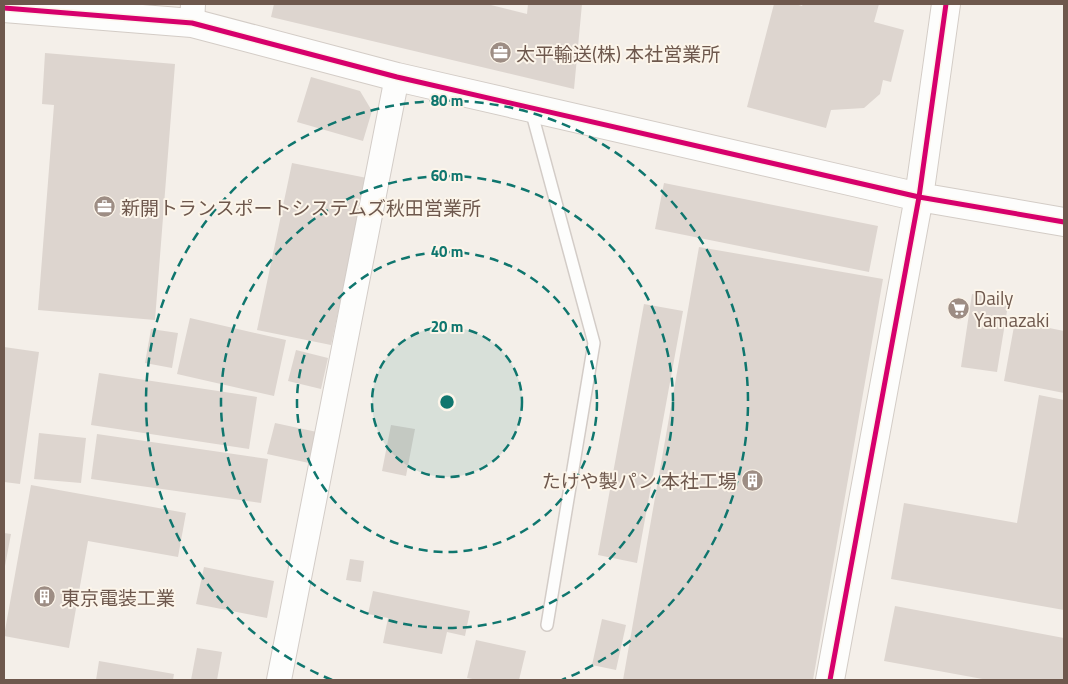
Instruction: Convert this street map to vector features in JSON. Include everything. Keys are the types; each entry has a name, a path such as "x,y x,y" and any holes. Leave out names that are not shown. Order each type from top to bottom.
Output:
{"street":[{"path":"830,680 919,197 946,4"},
{"path":"4,8 192,13 397,77 919,197 1064,222"},
{"path":"280,680 397,77"}],"lane":[{"path":"531,108 594,342 546,625"}],"building":[{"name":"太平輸送(株) 本社営業所","path":"274,4 487,4 527,14 528,4 582,4 574,89 271,17"},
{"path":"774,4 802,6 803,4 879,4 874,22 904,30 891,82 883,80 880,94 864,108 831,110 826,128 747,107"},
{"name":"新開トランスポートシステムズ秋田営業所","path":"45,53 175,64 155,320 38,310 54,105 42,104"},
{"path":"311,77 360,91 372,111 363,141 297,122"},
{"path":"292,163 367,178 331,345 257,330"},
{"path":"664,183 878,226 869,272 655,229"},
{"name":"たけや製パン 本社工場","path":"699,247 883,279 813,680 623,680"},
{"path":"972,294 1009,299 997,372 961,367"},
{"path":"644,304 683,311 637,563 598,555"},
{"path":"190,318 286,340 274,396 177,374"},
{"path":"1015,321 1064,331 1064,393 1004,381"},
{"path":"151,329 178,333 172,368 145,363"},
{"path":"4,347 39,352 20,484 4,482"},
{"path":"296,350 328,358 321,389 288,381"},
{"path":"99,373 257,397 249,449 91,425"},
{"path":"1039,395 1064,400 1064,610 891,579 904,503 1017,523"},
{"path":"275,423 317,432 309,463 267,454"},
{"path":"391,425 415,429 406,476 382,471"},
{"path":"39,433 86,438 81,483 34,479"},
{"path":"97,434 268,459 261,503 91,479"},
{"name":"東京電装工業","path":"31,485 186,513 178,557 88,541 69,648 4,636"},
{"path":"4,533 11,534 5,566 4,566"},
{"path":"350,559 364,561 361,582 346,580"},
{"path":"204,567 274,581 267,618 196,604"},
{"path":"373,591 470,611 465,636 447,632 442,654 383,643 388,618 368,614"},
{"path":"895,606 1064,638 1064,680 988,680 884,661"},
{"path":"602,619 626,625 616,670 592,665"},
{"path":"476,640 526,651 519,680 478,680 467,678"},
{"path":"197,648 222,652 217,680 191,680"},
{"path":"99,661 174,674 173,680 96,680"}],"cycle path":[{"path":"830,680 919,197 946,4"},
{"path":"4,8 192,23 397,77 919,197 1064,222"}],"place":[{"name":"太平輸送(株) 本社営業所","path":"500,53"},
{"name":"新開トランスポートシステムズ秋田営業所","path":"105,207"},
{"name":"Daily Yamazaki","path":"958,308"},
{"name":"たけや製パン 本社工場","path":"753,480"},
{"name":"東京電装工業","path":"45,597"}]}
